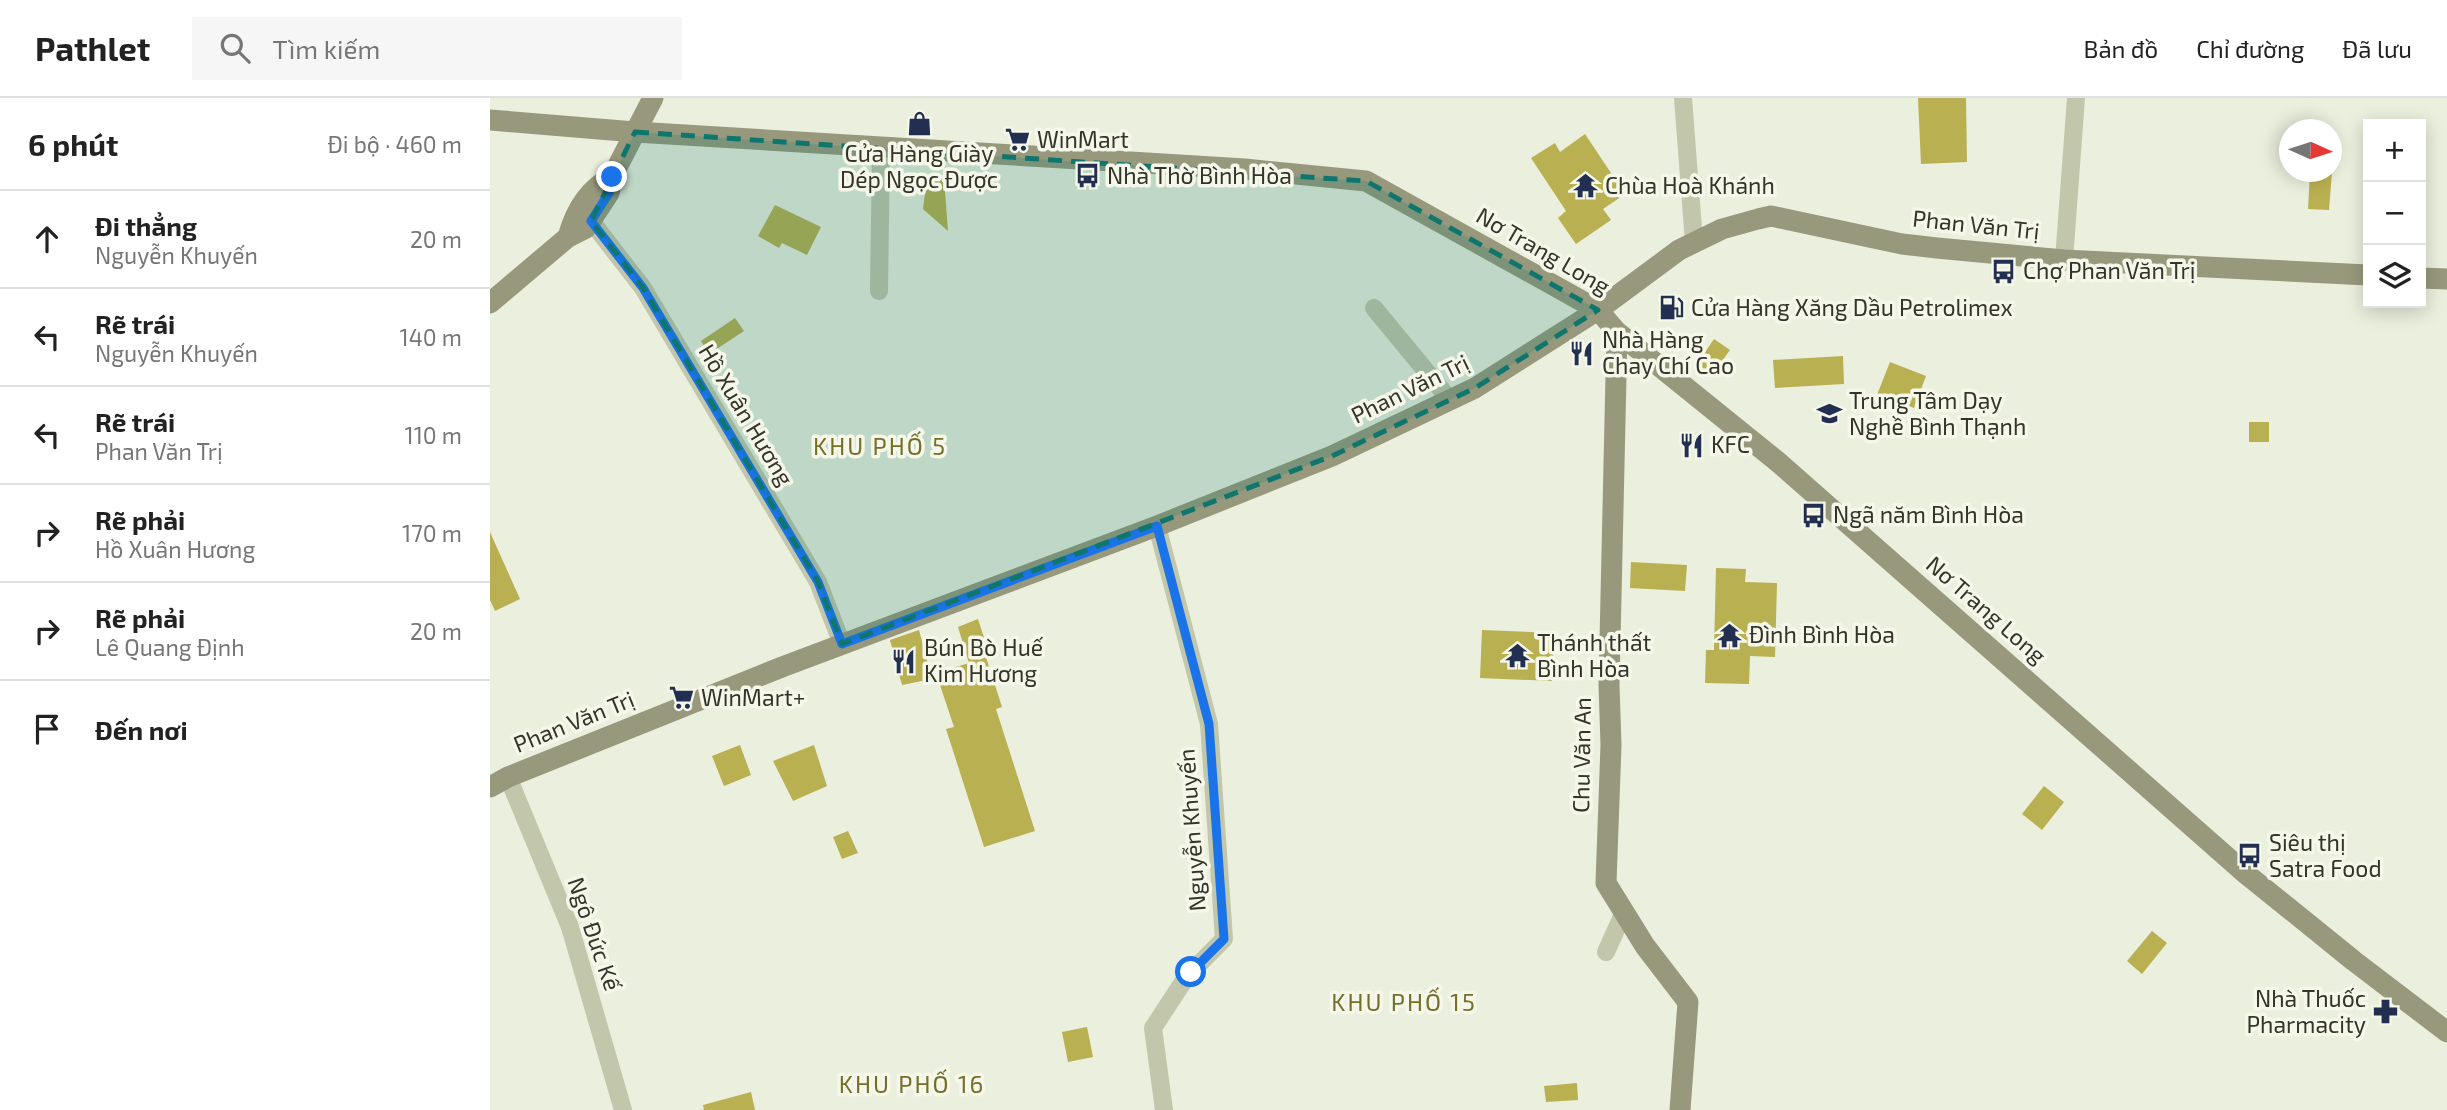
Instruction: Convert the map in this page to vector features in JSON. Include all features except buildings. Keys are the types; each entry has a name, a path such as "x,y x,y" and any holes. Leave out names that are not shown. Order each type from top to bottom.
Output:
{"main road":[{"path":"490,303 568,237 586,228 609,193 612,177 653,98"},
{"name":"Nơ Trang Long","path":"490,120 635,132 1245,169 1366,181 1598,310 1616,332 1778,462 2245,873 2447,1032"},
{"path":"568,237 574,217 597,184 612,177"},
{"name":"Phan Văn Trị","path":"499,782 842,644 1157,526 1332,456 1475,388 1598,310 1665,258 1722,229 1771,216 1902,243 2064,261 2363,275"},
{"path":"2426,278 2447,279"},
{"name":"Chu Văn An","path":"1616,332 1609,685 1611,745 1605,883 1645,946 1688,1002 1680,1110"}],"street":[{"path":"1683,98 1694,242"},
{"path":"2064,261 2076,98"},
{"path":"879,291 881,147"},
{"name":"Hồ Xuân Hương","path":"591,221 643,288 818,582 842,644"},
{"path":"1374,308 1450,400"},
{"name":"Nguyễn Khuyến","path":"1157,526 1209,724 1224,939 1187,976 1153,1028 1164,1110"},
{"name":"Ngô Đức Kế","path":"499,782 570,927 623,1110"},
{"path":"1605,952 1624,912"}],"highlighted area":[{"path":"635,132 1366,181 1598,310 1475,388 1332,456 842,644 818,582 643,288 591,221"}],"place":[{"name":"Cửa Hàng Giày Dép Ngọc Được","path":"919,124"},
{"name":"WinMart","path":"1017,140"},
{"name":"Nhà Thờ Bình Hòa","path":"1087,176"},
{"name":"Chùa Hoà Khánh","path":"1585,186"},
{"name":"Chợ Phan Văn Trị","path":"2003,271"},
{"name":"Cửa Hàng Xăng Dầu Petrolimex","path":"1671,308"},
{"name":"Nhà Hàng Chay Chí Cao","path":"1582,353"},
{"name":"Trung Tâm Dạy Nghề Bình Thạnh","path":"1829,414"},
{"name":"KFC","path":"1691,445"},
{"name":"Ngã năm Bình Hòa","path":"1813,515"},
{"name":"Đình Bình Hòa","path":"1729,635"},
{"name":"Thánh thất Bình Hòa","path":"1517,656"},
{"name":"Bún Bò Huế Kim Hương","path":"904,661"},
{"name":"WinMart+","path":"681,698"},
{"name":"Siêu thị Satra Food","path":"2249,856"},
{"name":"Nhà Thuốc Pharmacity","path":"2386,1012"}],"district":[{"name":"KHU PHỐ 5","path":"880,447"},
{"name":"KHU PHỐ 15","path":"1404,1003"},
{"name":"KHU PHỐ 16","path":"912,1085"}],"route":[{"path":"612,177 609,193 591,221 643,288 818,582 842,644 1157,526 1209,724 1224,939 1191,972"}]}
